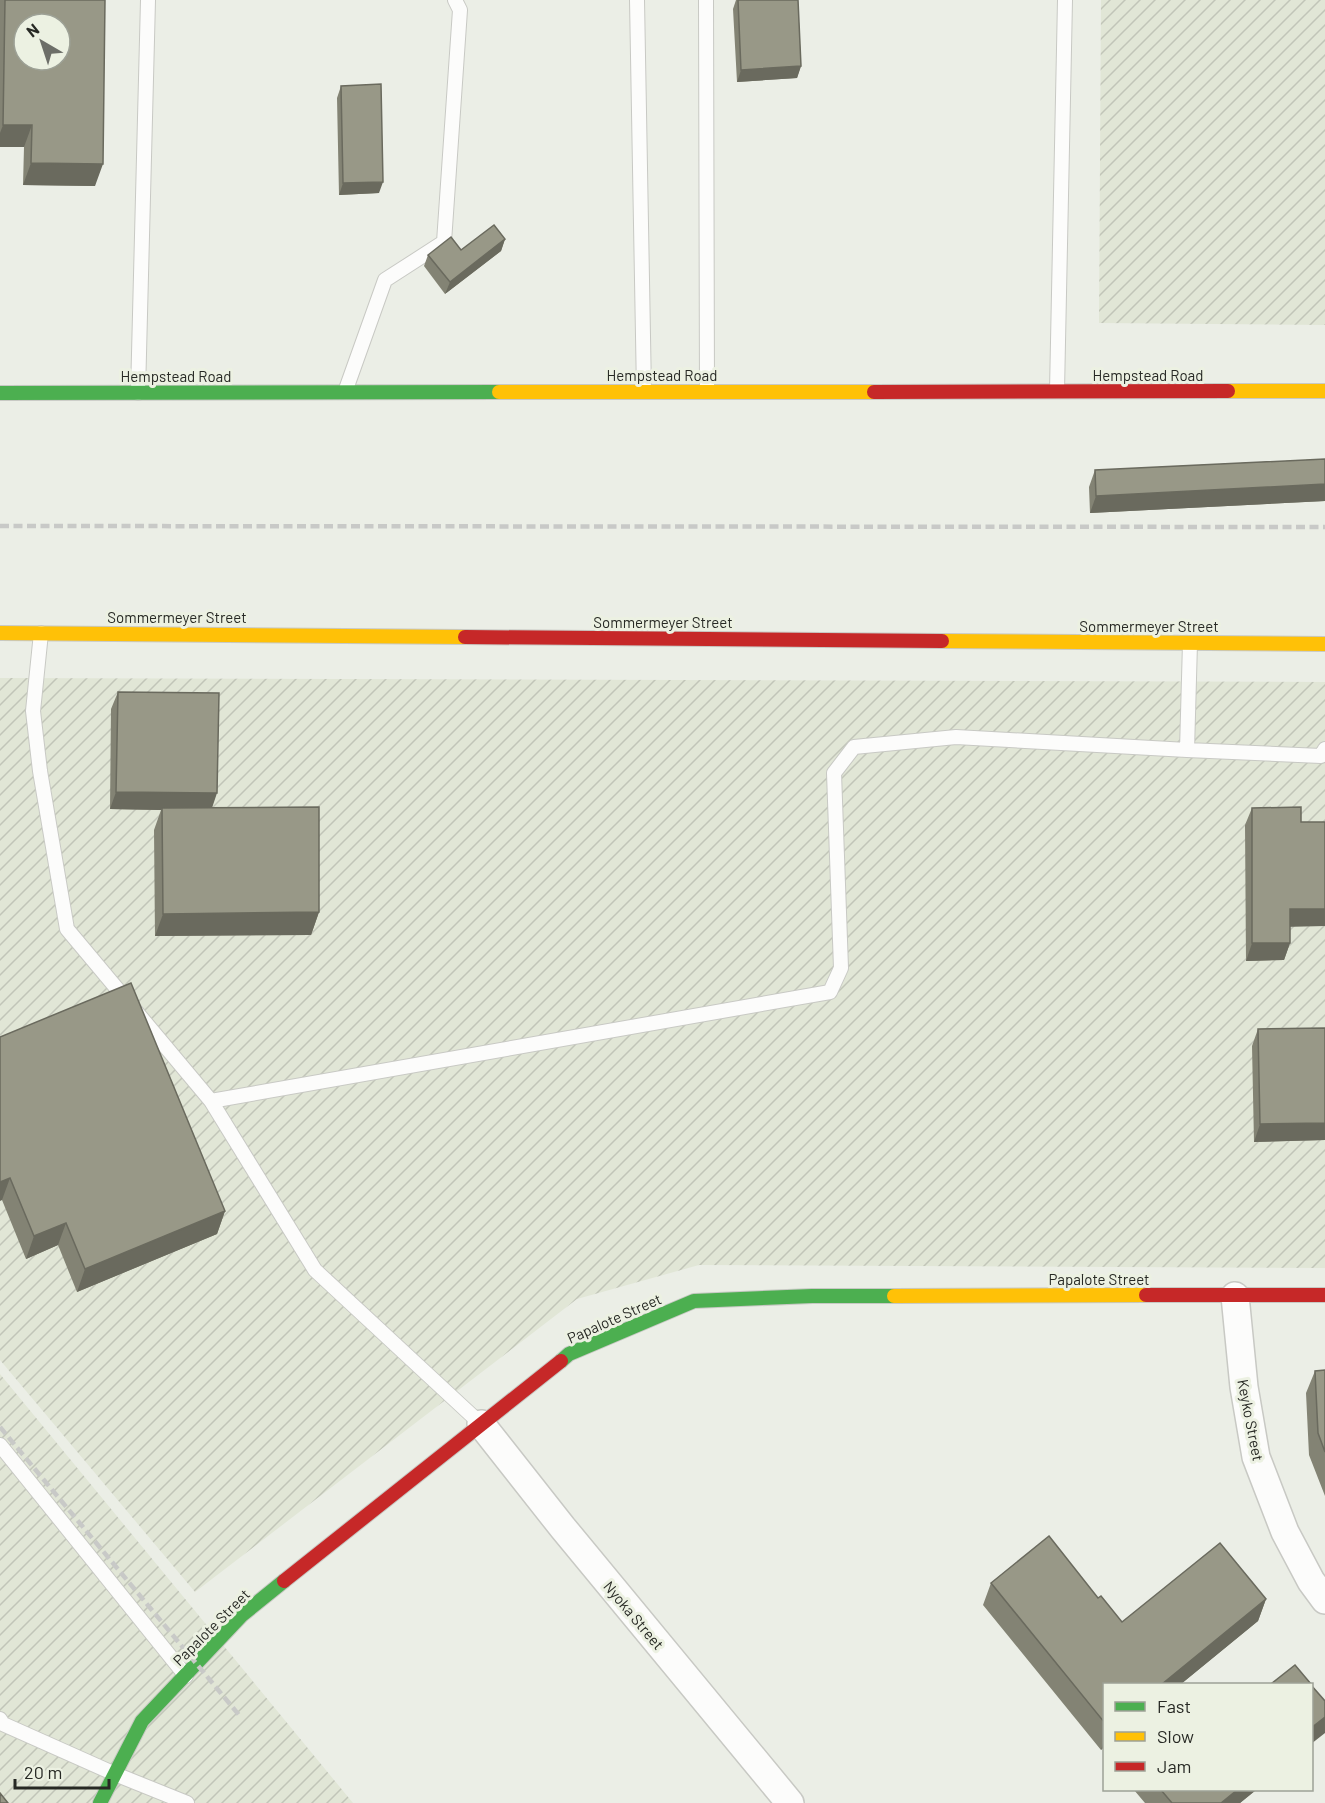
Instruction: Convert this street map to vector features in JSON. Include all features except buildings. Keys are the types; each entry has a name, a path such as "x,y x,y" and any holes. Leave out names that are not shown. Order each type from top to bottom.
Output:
{"street":[{"name":"Hempstead Road","path":"0,393 1325,391"},
{"name":"Sommermeyer Street","path":"0,633 1325,644"},
{"name":"Papalote Street","path":"100,1803 142,1721 242,1616 570,1354 694,1301 812,1296 1325,1295"},
{"name":"Keyko Street","path":"1235,1296 1244,1387 1256,1457 1285,1532 1311,1581 1325,1600"},
{"name":"Nyoka Street","path":"481,1424 562,1528 790,1803"}],"lane":[{"path":"138,393 148,0"},
{"path":"345,392 385,280 444,242 460,10 455,0"},
{"path":"637,0 644,392"},
{"path":"706,0 707,392"},
{"path":"1057,391 1065,0"},
{"path":"41,633 33,711 40,771 67,929 211,1101 315,1270 481,1424"},
{"path":"1187,750 1190,642"},
{"path":"211,1101 830,992 841,968 834,773 854,747 956,737 1321,756 1325,749"},
{"path":"0,1446 186,1676"},
{"path":"0,1719 3,1724 187,1803"}],"shaded area":[{"path":"1101,0 1325,0 1325,325 1099,323"},
{"path":"0,678 1325,682 1325,1268 699,1265 577,1299 195,1592 0,1360"},
{"path":"0,1374 353,1803 0,1803"}],"railway":[{"path":"0,526 1325,527"},
{"path":"0,1427 239,1715"}],"traffic: fast":[{"path":"0,393 499,392"},
{"path":"561,1361 569,1354 694,1301 812,1296 894,1296"},
{"path":"100,1803 142,1721 242,1615 284,1581"}],"traffic: slow":[{"path":"1228,391 1325,391"},
{"path":"499,392 874,392"},
{"path":"0,633 465,637"},
{"path":"942,641 1325,644"},
{"path":"894,1296 1146,1295"}],"traffic: jam":[{"path":"874,392 1228,391"},
{"path":"465,637 942,641"},
{"path":"1146,1295 1325,1295"},
{"path":"284,1581 561,1361"}]}
